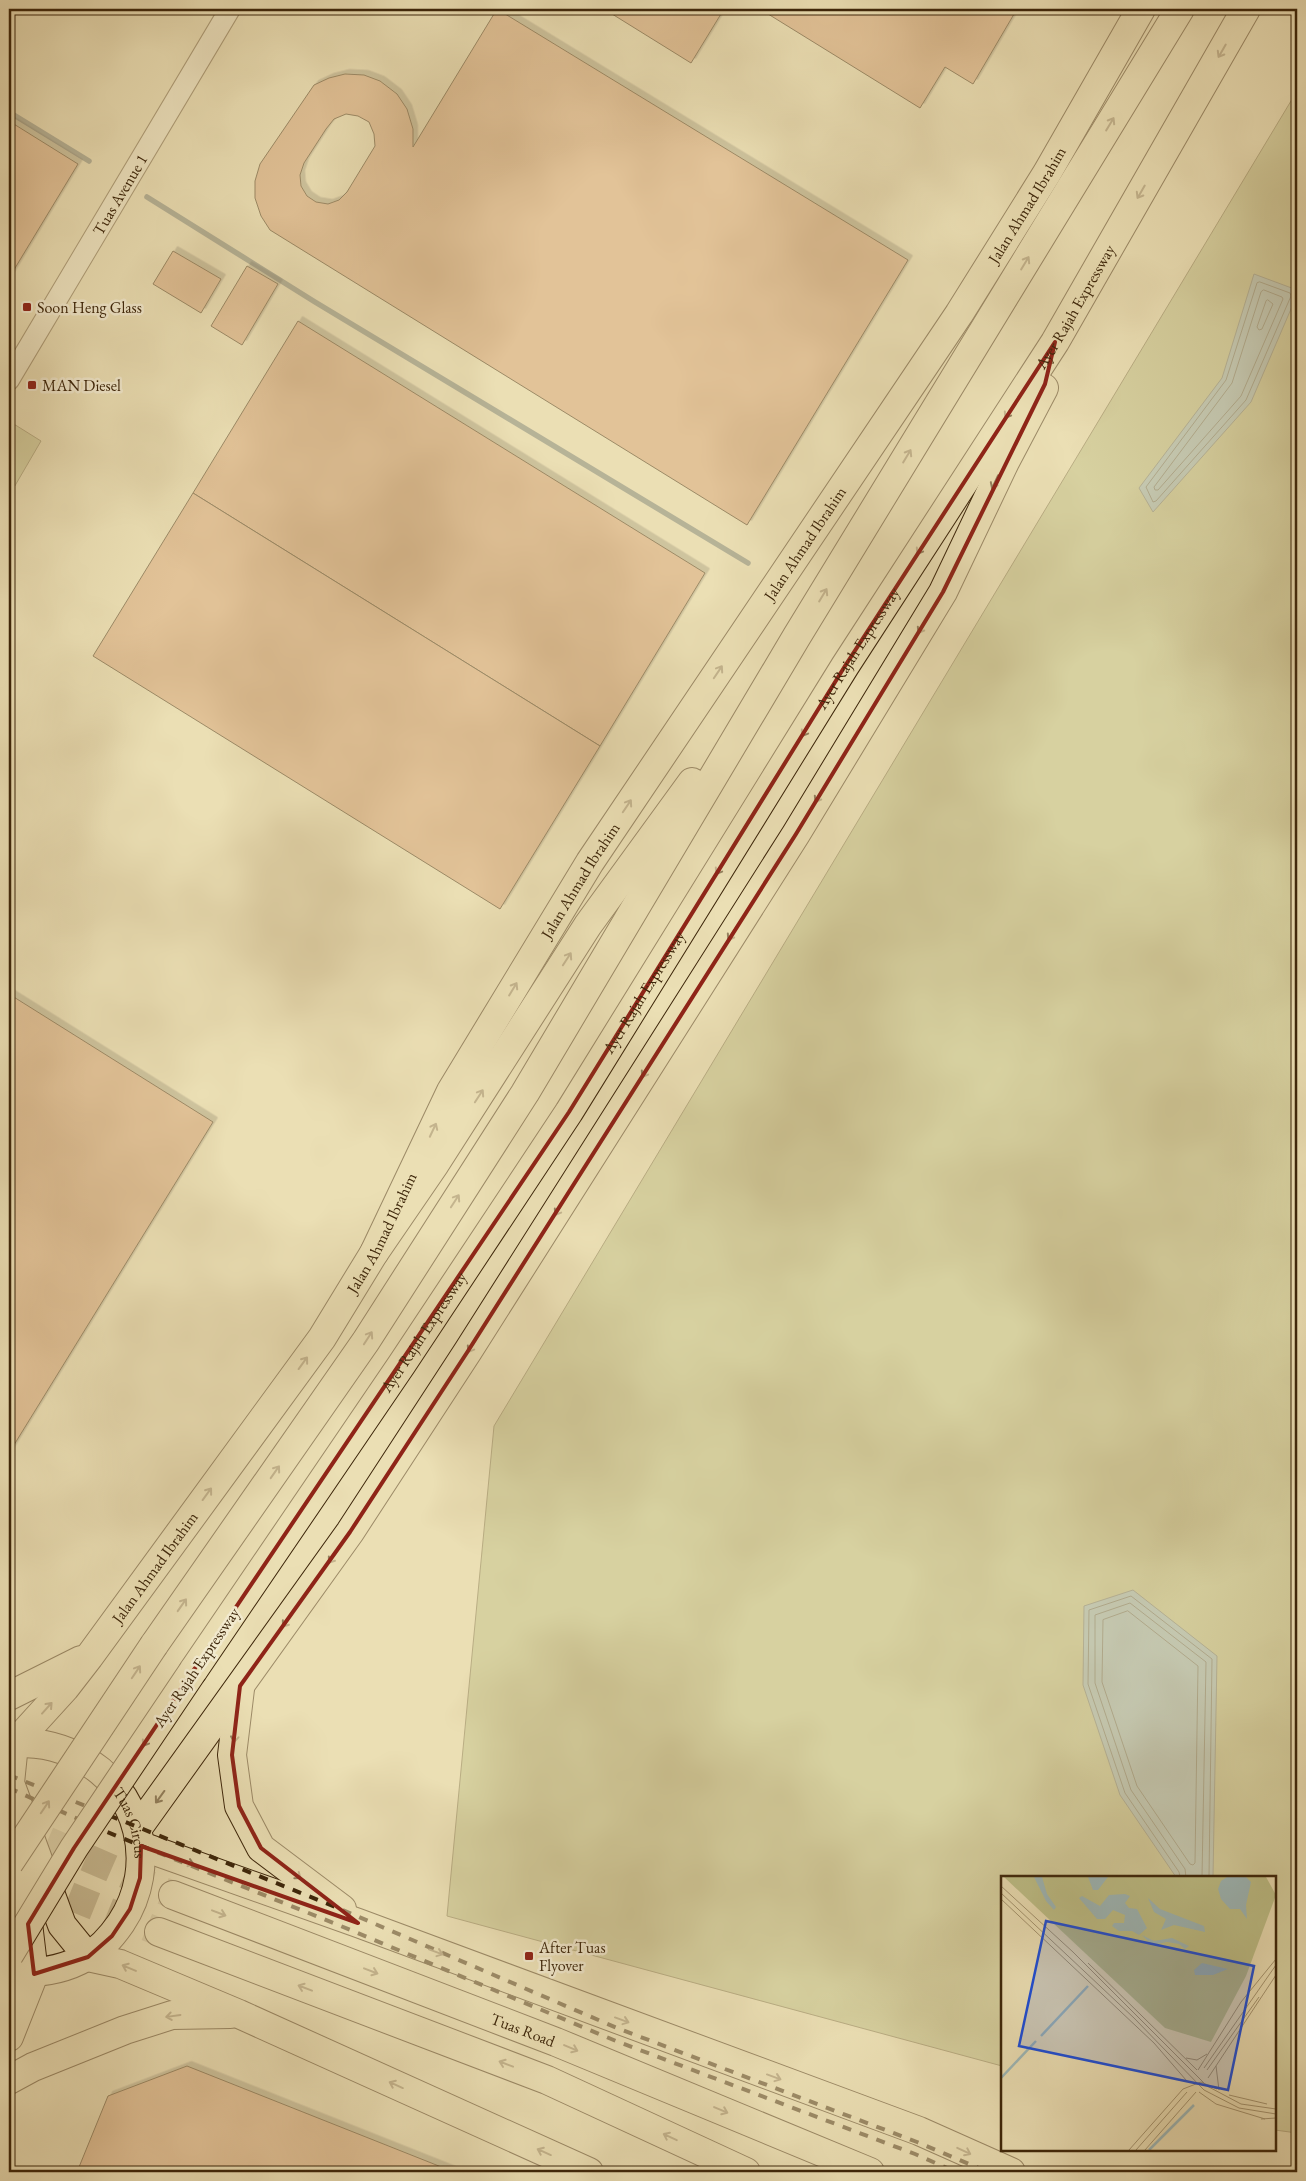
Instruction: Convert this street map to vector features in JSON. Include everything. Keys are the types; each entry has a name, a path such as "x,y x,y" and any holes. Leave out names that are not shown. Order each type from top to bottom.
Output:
{"main road":[{"name":"Jalan Ahmad Ibrahim","path":"11,1745 65,1688 322,1338 374,1253 451,1091 590,862 959,314 1047,173 1141,9"},
{"path":"9,1863 154,1645 366,1341 519,1101 798,636 1180,9"},
{"name":"Ayer Rajah Expressway","path":"9,1955 74,1848 402,1364 569,1112 845,666 1055,342 1246,9"},
{"path":"1011,2172 920,2130 358,1923 139,1837 240,1686 345,1539 468,1351 796,834 943,592 1005,462 1046,384 1052,365 1055,342"},
{"path":"374,1253 435,1164 588,925 798,636"},
{"path":"9,1696 88,1657"},
{"path":"240,1686 232,1755 239,1806 260,1848 331,1899 358,1923"},
{"name":"Tuas Circus","path":"11,1745 41,1744 67,1751 91,1763 111,1781 128,1803 139,1837 140,1878 130,1909 112,1936 88,1957 65,1967 21,1973"},
{"path":"11,1745 10,1783 62,1924 88,1957 120,1964 239,2014 589,2172"},
{"path":"9,1856 25,1898 21,1973 9,2036"},
{"name":"Tuas Road","path":"173,1895 556,2042 870,2172"},
{"path":"159,1932 548,2080 746,2172"},
{"path":"9,2080 33,2067 125,2030 172,2015 239,2014"}],"street":[{"name":"Tuas Avenue 1","path":"9,380 230,9"}],"highlighted area":[{"path":"1055,342 1045,384 943,592 796,834 468,1351 350,1532 240,1686 232,1755 239,1806 261,1848 358,1923 141,1846 140,1878 130,1909 112,1936 88,1957 34,1974 28,1924 74,1848 569,1112 845,666"}],"green space":[{"path":"1297,91 1297,2133 1276,2130 1276,1876 1001,1876 1001,2066 447,1916 494,1426"},
{"path":"9,421 41,441 9,496"}],"water":[{"path":"1254,274 1297,290 1297,295 1251,402 1153,512 1139,488 1222,378"},
{"path":"1133,1590 1217,1656 1213,1876 1175,1876 1120,1795 1083,1685 1084,1606"}],"building":[{"path":"497,9 908,260 747,525 270,230 261,216 255,198 255,181 260,164 314,85 329,78 345,74 364,75 380,81 397,94 407,109 413,129 413,147","holes":["346,114 358,116 369,122 374,134 375,146 347,192 339,200 328,204 316,202 307,196 301,186 300,175 304,163 334,119"]},
{"path":"604,9 724,9 691,63"},
{"path":"760,9 1017,9 973,84 945,67 920,108"},
{"path":"9,121 78,164 9,278"},
{"path":"173,251 221,279 201,313 153,284"},
{"path":"247,266 278,284 242,345 211,326"},
{"path":"298,321 705,573 600,746 193,493"},
{"path":"193,493 600,746 500,909 93,656"},
{"path":"9,994 213,1122 9,1453"},
{"path":"187,2066 454,2172 77,2172 108,2096"}],"waterway":[{"path":"9,112 89,161"},
{"path":"147,197 315,302 748,563"}],"tunnel":[{"path":"9,1824 173,1895"},
{"path":"30,1880 159,1932"}],"railway":[{"path":"9,1775 338,1908 617,2028 917,2142 988,2172"},
{"path":"9,1788 107,1832 336,1924 616,2041 915,2154 956,2172"}],"place":[{"name":"Soon Heng Glass","path":"27,307"},
{"name":"MAN Diesel","path":"32,385"},
{"name":"After Tuas Flyover","path":"529,1956"}]}
